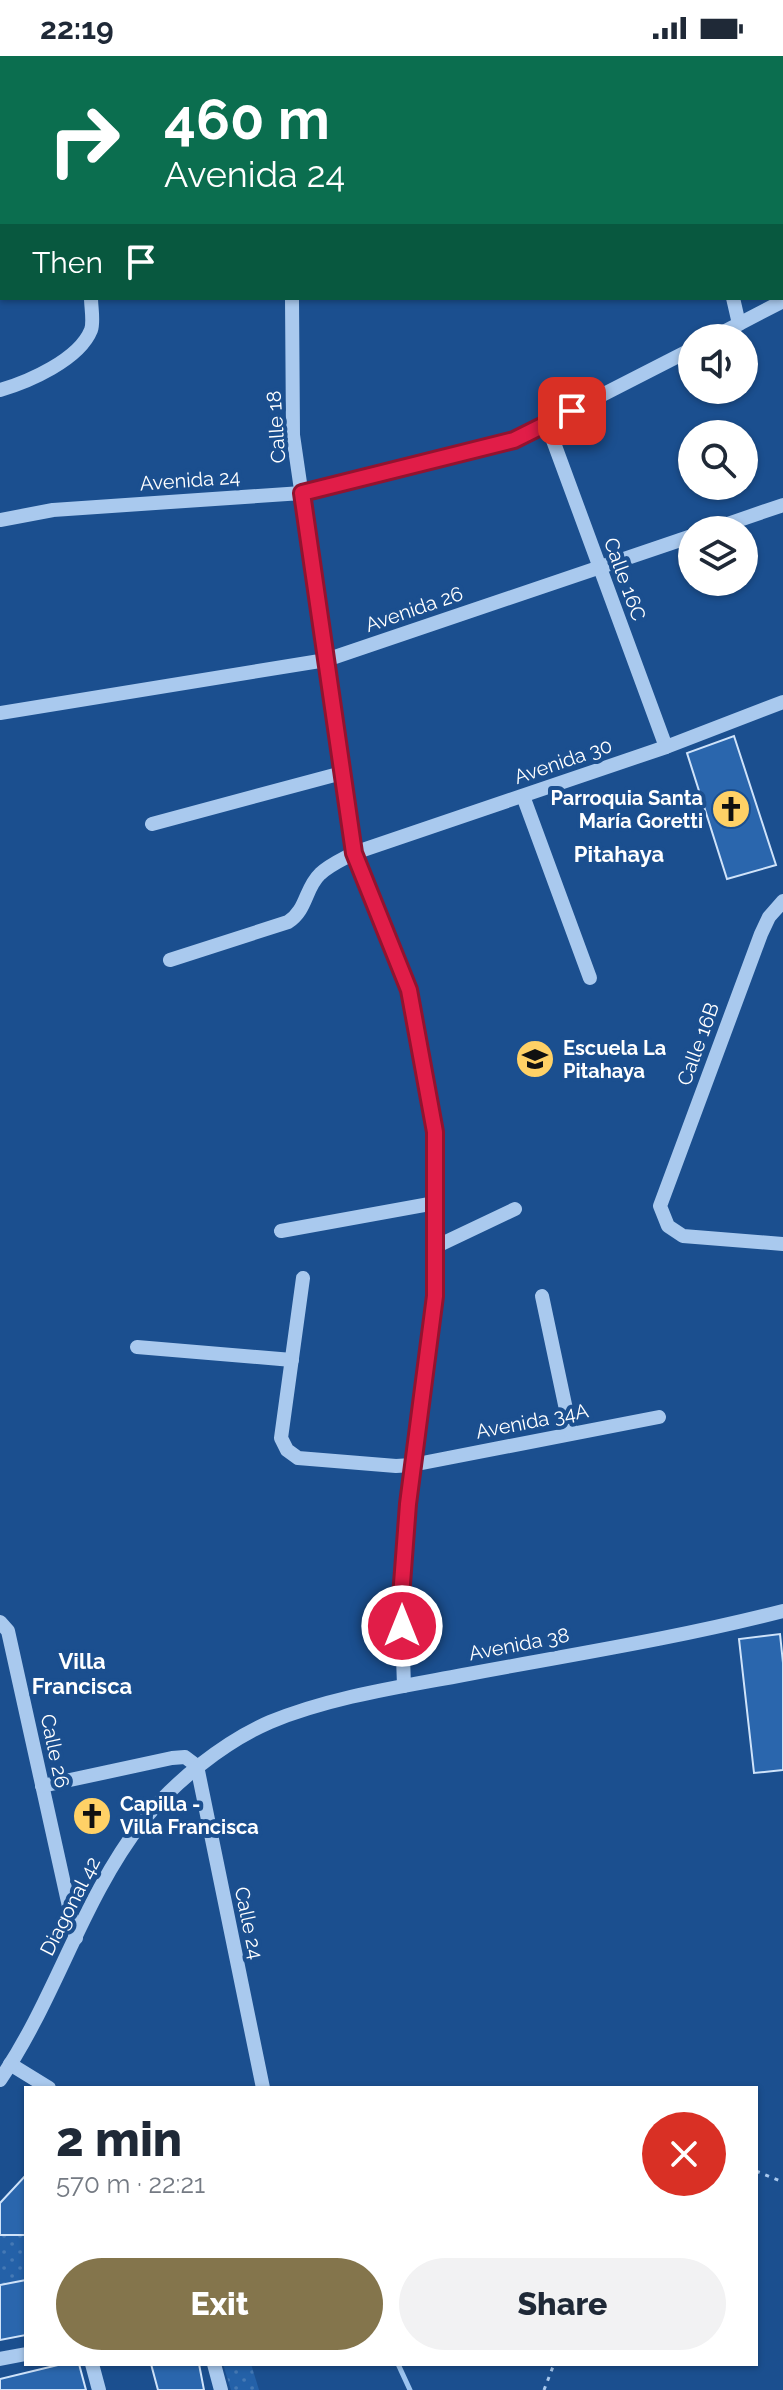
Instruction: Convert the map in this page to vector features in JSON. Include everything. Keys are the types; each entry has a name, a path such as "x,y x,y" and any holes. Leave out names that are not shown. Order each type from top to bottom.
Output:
{"street":[{"path":"0,390 51,369 77,349 91,330 91,300"},
{"name":"Calle 18","path":"292,300 293,435 354,853 409,990 435,1132 435,1296 412,1465 401,1597 404,1686"},
{"path":"733,300 739,324 783,301"},
{"name":"Avenida 24","path":"0,520 53,510 302,493 514,440 678,356"},
{"name":"Calle 16C","path":"547,424 666,747"},
{"path":"751,516 783,505"},
{"name":"Avenida 26","path":"0,713 326,660 678,541"},
{"name":"Avenida 30","path":"170,960 288,922 298,916 321,872 354,853 666,747 783,702"},
{"path":"152,824 342,773"},
{"path":"523,796 590,978"},
{"name":"Calle 16B","path":"783,901 769,917 761,934 660,1206 668,1226 683,1236 783,1244"},
{"path":"281,1231 435,1203"},
{"path":"435,1247 515,1209"},
{"name":"Avenida 34A","path":"303,1278 281,1438 287,1450 298,1458 412,1465 659,1417"},
{"path":"542,1296 571,1433"},
{"path":"137,1347 292,1360"},
{"name":"Avenida 38","path":"197,1766 268,1723 309,1709 404,1686 724,1626 783,1611"},
{"name":"Calle 26","path":"0,1622 8,1631 76,1938"},
{"path":"42,1786 172,1758 185,1757 197,1766"},
{"name":"Diagonal 42","path":"0,2080 23,2046 112,1864 144,1819 197,1766"},
{"name":"Calle 24","path":"197,1766 263,2086"},
{"path":"10,2064 46,2086"},
{"path":"0,2359 24,2354"},
{"path":"93,2366 99,2390"},
{"path":"215,2366 221,2390"}],"path":[{"path":"758,2172 783,2182"},
{"path":"544,2390 553,2366"}],"shaded area":[{"path":"0,2235 24,2235 24,2280 0,2285"},
{"path":"224,2366 252,2366 259,2390 231,2390"}],"building":[{"name":"Parroquia Santa María Goretti","path":"734,736 776,865 727,879 687,753"},
{"path":"780,1634 783,1770 754,1773 739,1639"},
{"path":"24,2177 24,2235 0,2235 0,2203"},
{"path":"24,2280 24,2335 0,2340 0,2285"},
{"path":"54,2366 80,2366 86,2390 0,2390 0,2379"},
{"path":"152,2366 199,2366 204,2390 158,2390"}],"waterway":[{"path":"399,2366 410,2390"}],"place":[{"name":"Parroquia Santa María Goretti","path":"731,809"},
{"name":"Escuela La Pitahaya","path":"535,1059"},
{"name":"Capilla - Villa Francisca","path":"92,1816"}],"district":[{"name":"Pitahaya","path":"619,854"},
{"name":"Villa Francisca","path":"82,1674"}],"route":[{"path":"402,1626 401,1597 408,1504 435,1296 435,1132 409,990 354,853 302,493 514,440 572,411"}]}
